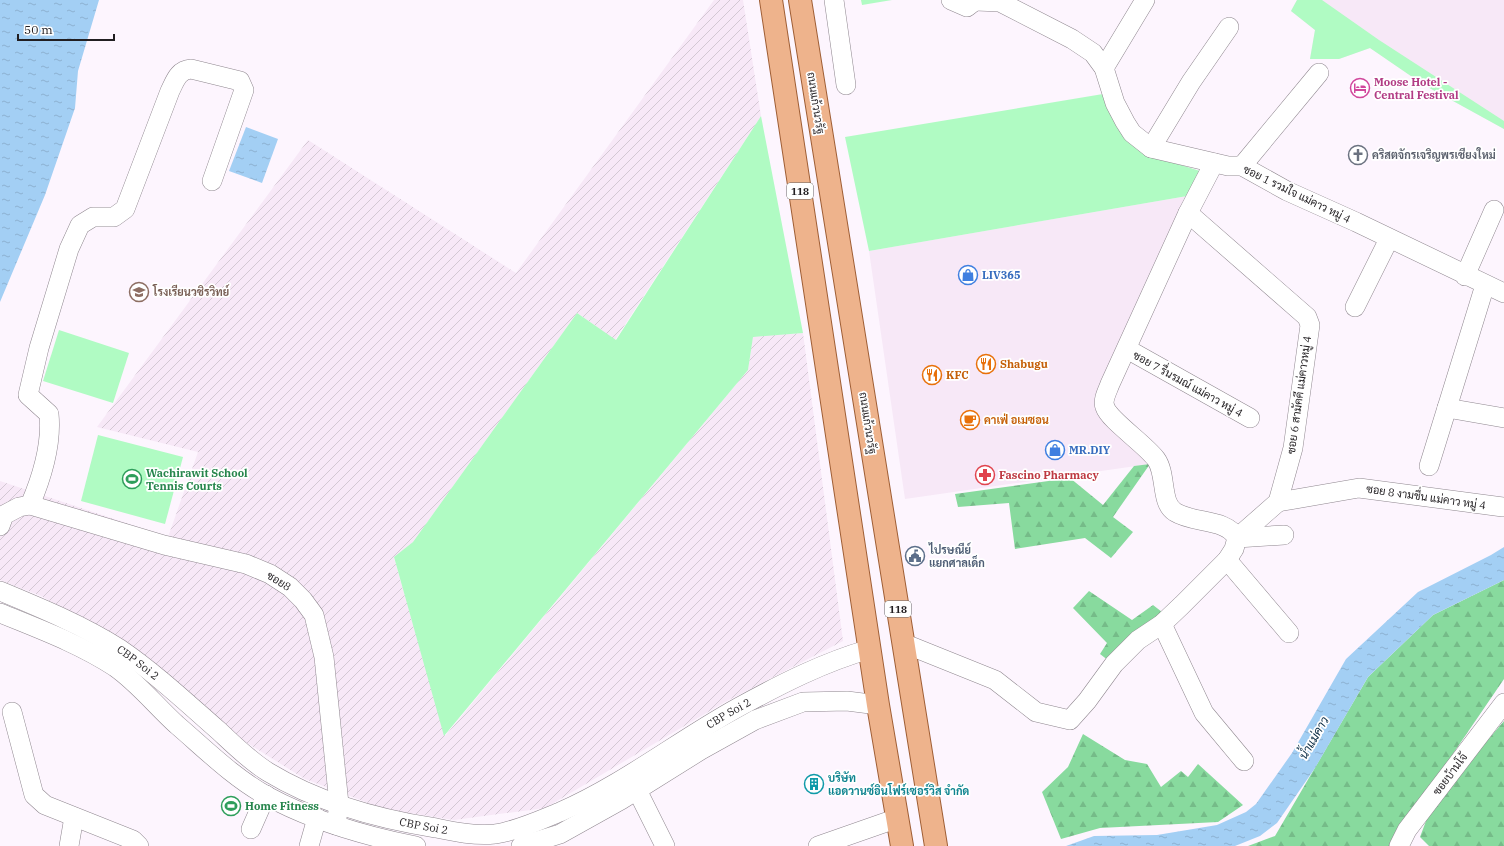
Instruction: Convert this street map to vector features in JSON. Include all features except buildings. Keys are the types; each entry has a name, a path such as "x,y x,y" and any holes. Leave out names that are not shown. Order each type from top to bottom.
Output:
{"main road":[{"name":"118","path":"770,0 878,705 902,846"},
{"name":"ถนนแก้วนวรัฐ","path":"800,0 936,846"},
{"path":"829,381 860,372"}],"street":[{"path":"834,0 846,85"},
{"name":"ซอย 1 รวมใจ แม่คาว หมู่ 4","path":"951,0 967,7 976,1 1000,2 1072,39 1093,53 1104,68 1116,103 1125,122 1132,133 1151,148 1228,166 1242,166 1287,191 1504,294"},
{"path":"1104,68 1145,0"},
{"path":"1151,148 1191,82 1229,27"},
{"path":"0,526 4,515 19,507 30,505 39,483 51,430 49,414 28,395 39,348 69,249 80,225 93,217 114,217 125,209 170,91 179,73 184,69 191,69 240,81 244,90 212,181"},
{"path":"1242,166 1319,73"},
{"path":"1214,163 1188,213 1105,396 1104,407 1113,418 1148,448 1158,462 1163,476 1167,504 1174,511 1189,518 1227,527 1233,531 1237,538"},
{"path":"1465,276 1494,210"},
{"name":"ซอย 6 สามัคคี แม่คาวหมู่ 4","path":"1188,213 1307,317 1310,325 1293,448 1278,502"},
{"path":"1355,307 1390,239"},
{"path":"1429,466 1485,285"},
{"name":"ซอย 7 รื่นรมณ์ แม่คาว หมู่ 4","path":"1127,349 1250,418"},
{"path":"1447,408 1504,418"},
{"name":"ซอย 8 งามชื่น แม่คาว หมู่ 4","path":"1278,502 1359,488 1503,507"},
{"path":"903,643 995,680 1036,712 1070,720 1087,701 1114,664 1138,640 1162,624 1227,560 1234,549 1237,538 1278,502"},
{"name":"ซอย8","path":"30,505 164,546 246,564 270,574 290,587 303,600 314,615 324,657 339,804 346,834"},
{"path":"1237,538 1284,535"},
{"path":"1227,560 1289,633"},
{"name":"CBP Soi 2","path":"0,590 86,629 120,649 143,666 267,771 300,789 339,804 389,820 466,833 495,834 530,824 579,803 641,769 738,707 842,658 870,649"},
{"name":"CBP Soi 2","path":"0,613 93,654 116,668 187,733 239,777 266,795 317,818 346,834 416,846"},
{"path":"1162,624 1204,713 1244,761"},
{"path":"782,685 794,706"},
{"name":"CBP Soi 2","path":"521,846 560,834 637,790 701,750 755,720 803,702 847,701 878,705"},
{"name":"ซอยบ้านโจ้","path":"1399,846 1407,830 1504,703"},
{"path":"12,712 34,794 44,805 133,840 139,846"},
{"path":"637,790 665,846"},
{"path":"252,829 266,795"},
{"path":"69,846 74,817"},
{"path":"309,846 317,818"},
{"path":"818,846 898,818"}],"shaded area":[{"path":"714,0 743,0 761,116 615,340 577,313 413,542 394,558 445,736 748,370 753,336 803,333 843,641 725,702 545,808 454,820 384,809 305,779 223,728 120,640 41,596 0,580 0,481 168,537 198,452 97,427 308,140 516,273"},
{"path":"1297,0 1504,0 1504,129 1424,85 1370,48 1339,59 1310,59 1315,30 1291,11"},
{"path":"1193,195 1096,411 1150,464 905,499 869,251"}],"green space":[{"path":"861,0 892,0 862,5"},
{"path":"1297,0 1322,0 1379,40 1504,121 1504,129 1424,85 1370,48 1339,59 1310,59 1315,30 1291,11"},
{"path":"1109,93 1144,153 1203,172 1193,195 869,251 845,137"},
{"path":"761,116 803,333 753,337 748,370 444,736 394,557 413,542 577,313 616,340"},
{"path":"59,330 129,353 113,403 43,381"},
{"name":"Wachirawit School Tennis Courts","path":"98,435 183,457 165,524 81,501"},
{"path":"1150,464 1113,517 1133,532 1111,558 1085,538 1015,549 1009,503 958,507 955,494 1070,478 1103,505 1134,466"},
{"path":"1504,580 1504,679 1405,824 1395,846 1248,846 1275,836 1368,677 1433,615"},
{"path":"1089,591 1132,620 1153,605 1162,612 1109,661 1100,654 1107,643 1073,608"},
{"path":"1504,721 1504,846 1429,846 1420,837 1432,805"},
{"path":"1083,734 1125,760 1147,764 1161,787 1181,771 1188,777 1198,764 1243,805 1218,822 1100,828 1061,839 1042,792 1068,767"}],"water":[{"path":"0,0 99,0 78,71 75,108 45,195 0,302"},
{"path":"246,127 278,139 262,183 229,171"},
{"name":"น้ำแม่คาว","path":"1504,547 1504,580 1433,615 1368,677 1315,768 1277,823 1260,836 1235,846 1066,846 1094,836 1157,835 1217,825 1246,812 1256,804 1292,753 1346,659 1418,592"}],"place":[{"name":"Moose Hotel - Central Festival","path":"1360,88"},
{"name":"คริสตจักรเจริญพรเชียงใหม่","path":"1358,155"},
{"name":"LIV365","path":"968,275"},
{"name":"โรงเรียนวชิรวิทย์","path":"139,292"},
{"name":"Shabugu","path":"986,364"},
{"name":"KFC","path":"932,375"},
{"name":"คาเฟ่ อเมซอน","path":"970,420"},
{"name":"MR.DIY","path":"1055,450"},
{"name":"Fascino Pharmacy","path":"985,475"},
{"name":"Wachirawit School Tennis Courts","path":"132,479"},
{"name":"ไปรษณีย์ แยกศาลเด็ก","path":"915,556"},
{"name":"บริษัท แอดวานซ์อินโฟร์เซอร์วิส จำกัด","path":"814,784"},
{"name":"Home Fitness","path":"231,806"}]}
